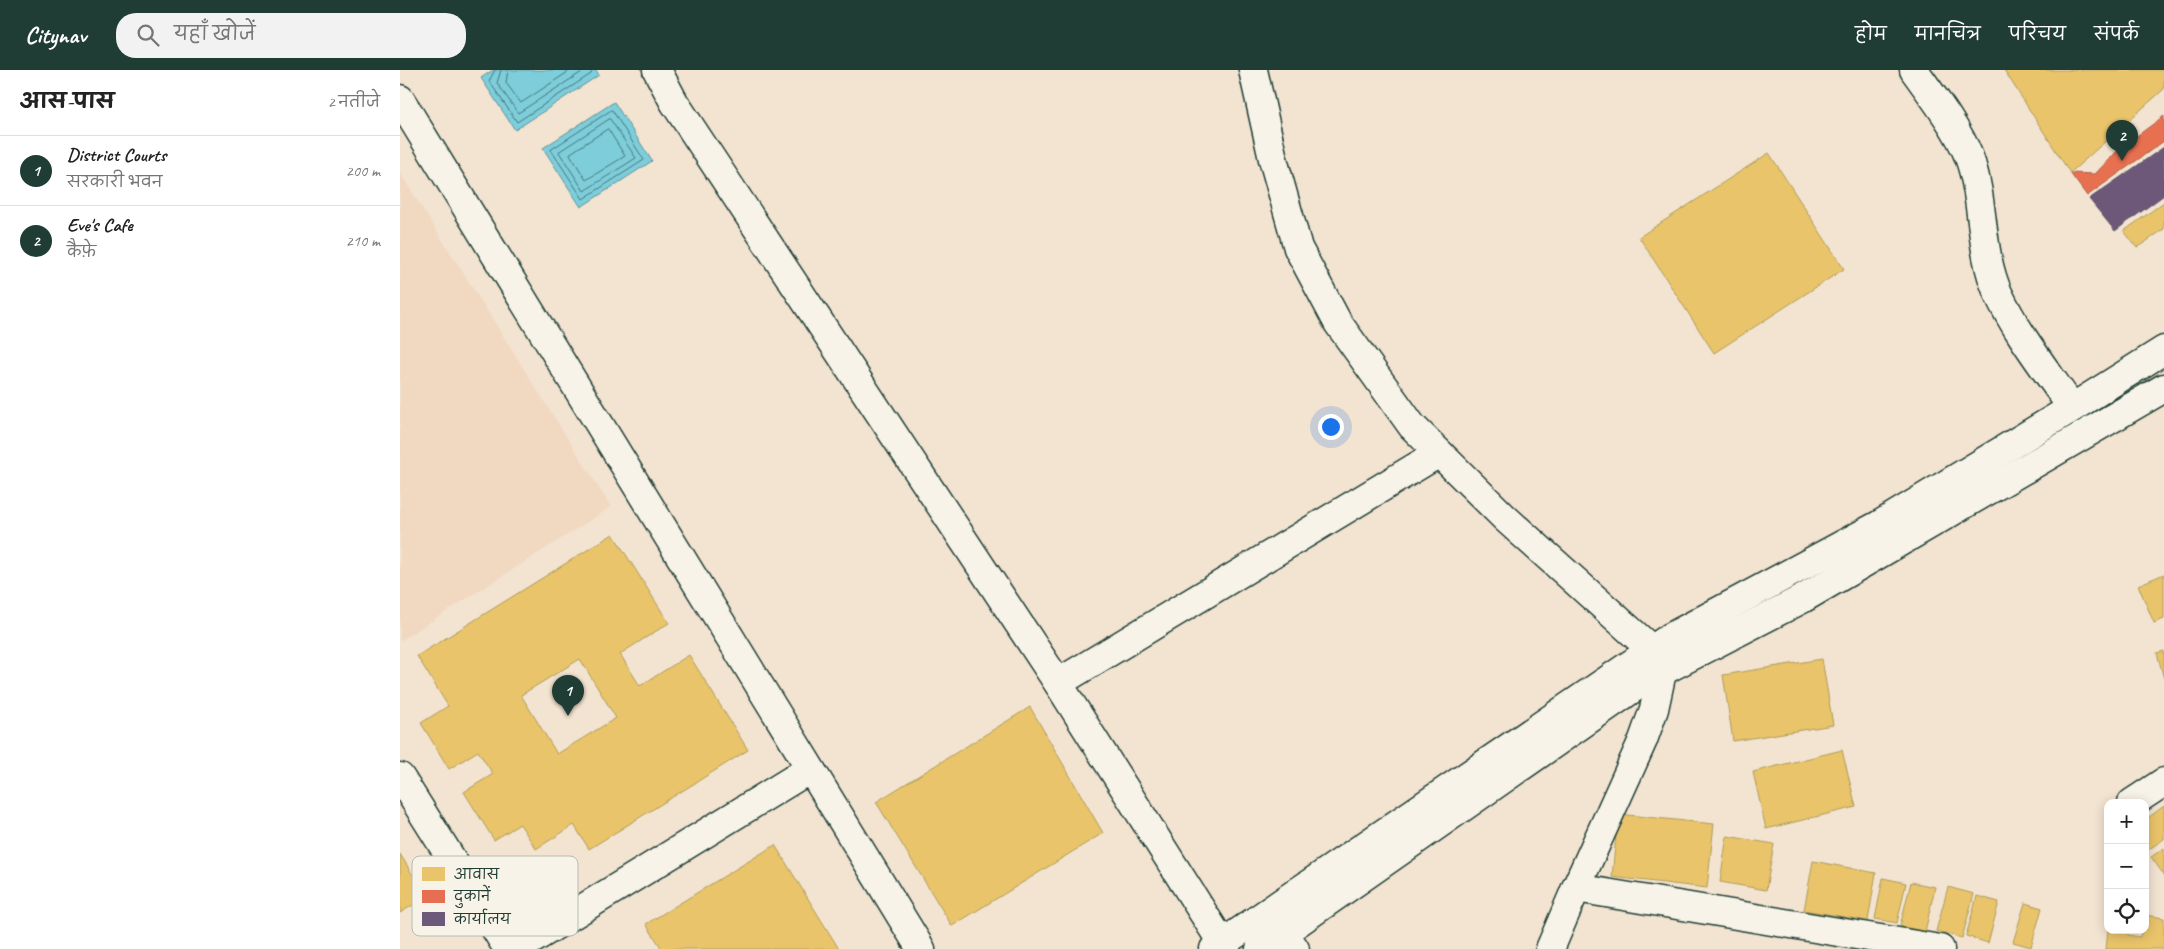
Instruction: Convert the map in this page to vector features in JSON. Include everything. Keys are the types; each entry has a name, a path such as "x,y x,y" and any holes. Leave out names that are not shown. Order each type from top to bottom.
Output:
{"street":[{"path":"657,70 674,102 1058,683 1221,947 1657,661 1802,599 2164,388"},
{"path":"1253,70 1273,159 1298,248 1338,323 1412,426 1505,518 1657,661"},
{"path":"1914,70 1942,110 1969,156 1980,204 1983,241 1998,293 2021,333 2072,408"},
{"path":"400,99 921,949"},
{"path":"1260,949 1289,941 1637,686 1657,661 1669,638 1879,525 2163,353"},
{"path":"1058,683 1439,453"},
{"path":"1550,949 1643,740 1654,709 1657,661"},
{"path":"578,912 810,769"},
{"path":"400,776 450,856"},
{"path":"2138,799 2164,782"},
{"path":"1576,888 1940,949"},
{"path":"500,936 508,949"},
{"path":"517,949 538,936"}],"shaded area":[{"path":"400,173 611,507 400,641"}],"water":[{"path":"493,70 596,70 599,75 515,130 481,78"},
{"path":"614,102 652,161 581,207 543,148"}],"building: आवास":[{"path":"2004,70 2164,70 2164,89 2070,173"},
{"path":"1769,153 1844,269 1714,353 1639,237"},
{"path":"2164,202 2164,229 2137,248 2124,231"},
{"path":"613,534 669,623 620,654 640,686 689,655 748,750 589,849 574,825 536,849 520,824 494,840 464,792 493,774 478,751 449,769 421,723 448,706 417,656","holes":["580,659 616,718 557,754 521,695"]},
{"path":"2164,574 2164,619 2154,623 2138,585"},
{"path":"2164,651 2164,679 2157,653"},
{"path":"1822,659 1833,725 1733,741 1723,675"},
{"path":"1030,707 1103,833 952,926 876,802"},
{"path":"1842,750 1856,807 1766,829 1753,772"},
{"path":"2164,806 2164,839 2149,849 2149,844 2149,817"},
{"path":"1618,814 1714,824 1707,888 1612,877"},
{"path":"1727,836 1774,844 1766,890 1720,882"},
{"path":"775,845 839,949 662,949 646,924"},
{"path":"2164,848 2164,875 2151,857"},
{"path":"400,854 412,874 412,906 400,913"},
{"path":"1813,861 1876,873 1868,921 1804,910"},
{"path":"1883,878 1906,883 1897,923 1875,919"},
{"path":"1911,882 1935,887 1925,932 1900,926"},
{"path":"1948,887 1974,894 1962,938 1936,931"},
{"path":"1977,896 1999,902 1988,943 1966,936"},
{"path":"2025,903 2042,908 2031,947 2013,942"},
{"path":"2149,916 2164,918 2164,949 2106,949 2108,934 2128,934 2140,937 2140,934 2149,934"}],"building: दुकानें":[{"path":"2164,116 2164,141 2087,196 2070,173 2095,174 2119,149"}],"building: कार्यालय":[{"path":"2164,147 2164,195 2115,231 2089,199"}],"place":[{"name":"Eve's Cafe","path":"2122,161"},
{"name":"District Courts","path":"568,716"}]}
